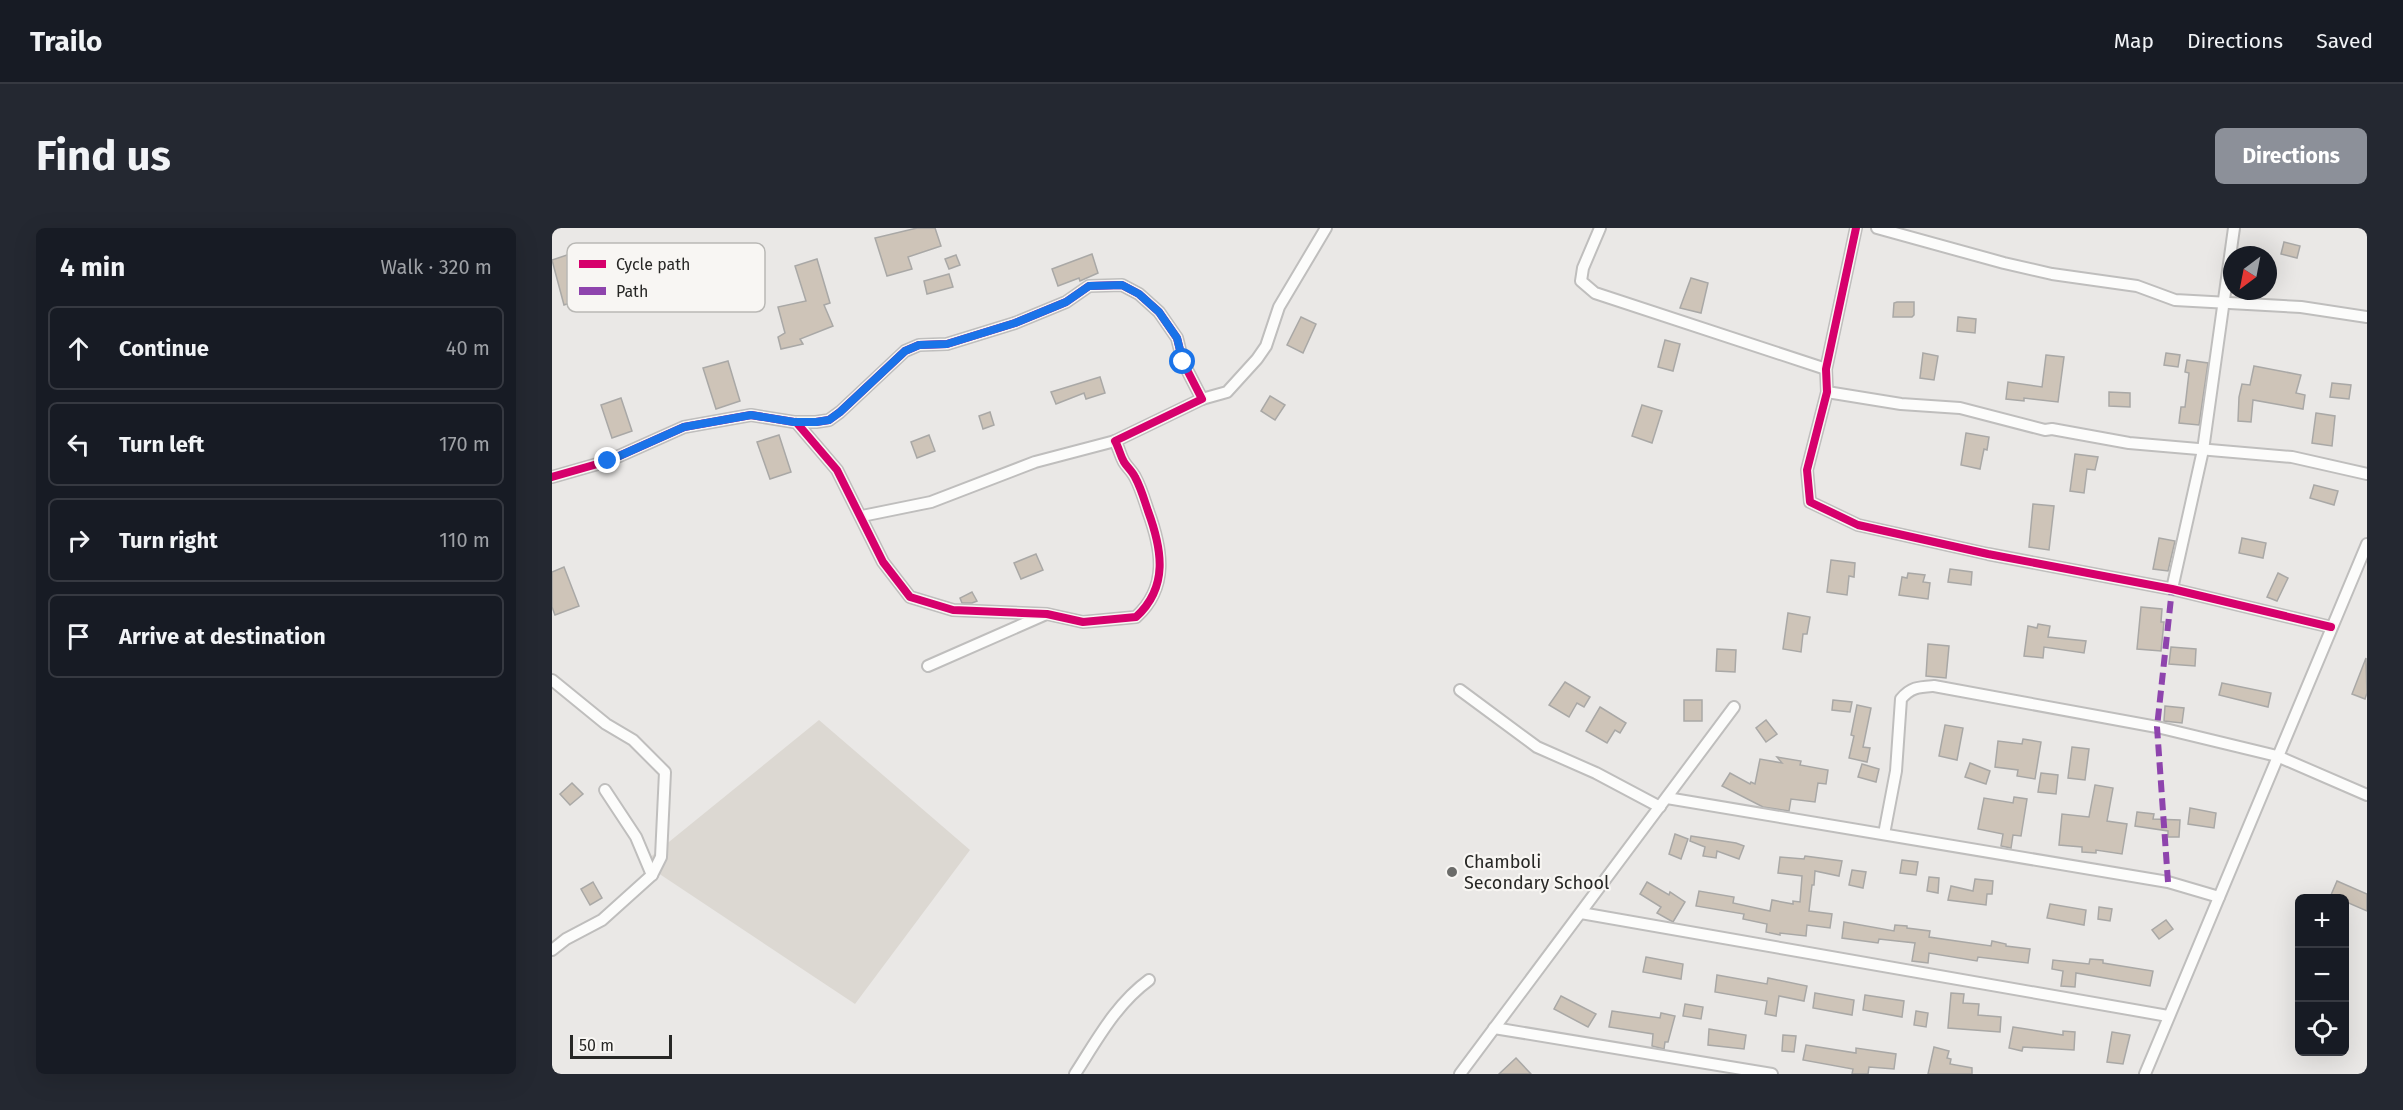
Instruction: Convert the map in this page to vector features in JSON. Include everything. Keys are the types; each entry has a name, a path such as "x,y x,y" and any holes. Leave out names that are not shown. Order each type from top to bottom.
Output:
{"street":[{"path":"862,516 932,502 1035,462 1115,441 1202,399 1227,392 1250,368 1266,346 1279,308 1326,228"},
{"path":"1600,228 1583,268 1581,281 1595,293 1826,369"},
{"path":"1856,228 1826,369 1827,392 1807,470 1810,502 1858,525 1988,554 2172,590 2331,627"},
{"path":"1877,228 2052,274 2137,286 2175,300 2301,307 2367,317"},
{"path":"2172,590 2203,450 2234,228"},
{"path":"552,477 608,461 684,427 751,415 796,422 829,420 905,351 919,345 947,344 1015,323 1066,302 1089,286 1122,285 1139,294 1159,312 1177,338 1183,362 1202,399"},
{"path":"1827,392 1901,404 1960,408 2044,430 2052,429 2129,443 2292,457 2367,474"},
{"path":"796,422 837,470 884,562 910,597 953,610 1047,614 1083,622 1136,617 1151,599 1160,581 1161,564 1154,526 1137,482 1124,462 1115,441"},
{"path":"2145,1074 2367,544"},
{"path":"928,666 1047,614"},
{"path":"552,680 606,724 633,740 666,772 660,858 652,875 602,920 566,939 552,950"},
{"path":"1884,834 1896,771 1901,699 1908,690 1918,687 1934,686 2157,727 2277,756 2367,795"},
{"path":"1460,690 1537,747 1596,773 1660,807"},
{"path":"1460,1074 1734,707"},
{"path":"605,790 636,837 652,875"},
{"path":"1667,798 2168,882 2219,897"},
{"path":"1581,913 2168,1016"},
{"path":"1075,1074 1122,1003 1132,992 1149,980"},
{"path":"1494,1028 1772,1074"}],"shaded area":[{"path":"819,720 970,850 855,1004 643,863"}],"building":[{"path":"917,228 935,228 941,246 908,257 912,269 887,276 875,238"},
{"path":"2284,242 2300,246 2297,258 2281,254"},
{"path":"1092,254 1098,273 1080,281 1079,278 1058,286 1052,269"},
{"path":"567,255 567,304 564,305 552,260"},
{"path":"956,255 960,265 949,269 945,259"},
{"path":"817,259 830,303 824,305 833,326 800,339 803,344 781,349 778,337 785,333 778,307 806,301 795,266"},
{"path":"949,274 953,287 927,294 924,281"},
{"path":"1691,278 1708,283 1701,313 1680,308"},
{"path":"1914,302 1914,315 1912,317 1893,317 1894,303"},
{"path":"1301,317 1316,324 1303,353 1287,345"},
{"path":"1958,317 1976,319 1975,333 1957,331"},
{"path":"1665,340 1680,344 1673,371 1658,367"},
{"path":"1923,353 1938,356 1934,380 1920,378"},
{"path":"2166,353 2180,355 2178,367 2164,365"},
{"path":"2046,355 2064,357 2058,402 2024,398 2024,401 2006,399 2008,382 2042,387"},
{"path":"2187,360 2208,363 2199,425 2179,423 2181,407 2185,407 2189,373 2185,372"},
{"path":"728,361 740,401 716,409 703,368"},
{"path":"2254,366 2301,375 2296,393 2305,395 2303,409 2253,400 2251,422 2238,421 2242,384 2250,385"},
{"path":"1100,377 1105,393 1086,399 1084,393 1056,404 1051,392"},
{"path":"2332,383 2351,385 2349,399 2330,397"},
{"path":"2109,392 2130,393 2130,407 2109,406"},
{"path":"1270,396 1285,405 1275,420 1261,411"},
{"path":"621,398 632,431 612,438 601,405"},
{"path":"1642,405 1662,411 1652,443 1632,436"},
{"path":"990,412 994,425 983,429 979,416"},
{"path":"2316,413 2335,416 2332,446 2312,443"},
{"path":"1966,433 1989,437 1980,469 1961,465"},
{"path":"779,435 791,472 770,479 757,442"},
{"path":"929,435 935,451 917,458 911,442"},
{"path":"2075,454 2098,457 2095,470 2087,469 2084,493 2070,491"},
{"path":"2314,485 2338,491 2334,505 2310,498"},
{"path":"2033,504 2054,506 2049,550 2029,547"},
{"path":"2159,538 2175,541 2168,571 2153,569"},
{"path":"2242,538 2266,543 2263,558 2239,553"},
{"path":"1036,554 1043,570 1021,579 1014,563"},
{"path":"1831,560 1855,563 1854,577 1849,576 1847,595 1827,592"},
{"path":"564,567 579,606 555,615 552,607 552,572"},
{"path":"1950,569 1972,572 1971,585 1948,582"},
{"path":"1908,573 1925,575 1923,582 1930,583 1928,599 1899,595 1902,577 1907,578"},
{"path":"2278,573 2288,578 2277,601 2267,597"},
{"path":"972,592 977,601 962,603 960,598"},
{"path":"2141,607 2162,609 2161,622 2164,622 2161,651 2137,649"},
{"path":"1788,613 1810,617 1807,634 1803,634 1801,652 1783,649"},
{"path":"2038,624 2050,626 2048,637 2086,641 2084,653 2044,647 2043,658 2024,656 2028,626 2037,628"},
{"path":"1928,644 1949,646 1946,678 1926,676"},
{"path":"2171,647 2196,649 2195,666 2169,664"},
{"path":"1717,649 1736,650 1735,672 1716,671"},
{"path":"2366,658 2367,693 2365,699 2352,694"},
{"path":"1565,682 1590,697 1584,707 1577,703 1569,717 1549,705"},
{"path":"2222,683 2271,693 2268,707 2219,695"},
{"path":"1684,700 1702,700 1702,721 1684,721"},
{"path":"1833,700 1852,702 1850,712 1832,710"},
{"path":"1857,705 1871,708 1863,747 1870,748 1867,762 1849,758"},
{"path":"2165,706 2184,708 2182,723 2164,721"},
{"path":"1600,707 1626,723 1620,733 1615,730 1607,743 1586,731"},
{"path":"1766,720 1777,734 1766,742 1756,728"},
{"path":"1945,725 1963,728 1957,760 1939,756"},
{"path":"2023,739 2041,742 2035,779 2017,776 2018,770 1995,767 1998,741 2022,744"},
{"path":"2072,747 2089,749 2085,780 2068,778"},
{"path":"1777,757 1801,761 1800,765 1828,770 1826,784 1818,783 1815,802 1791,799 1789,811 1763,807 1722,786 1730,773 1750,784 1751,782 1755,784 1760,759 1782,763"},
{"path":"1970,763 1990,771 1986,784 1965,777"},
{"path":"1862,764 1879,769 1876,782 1858,777"},
{"path":"2041,773 2058,775 2056,794 2038,792"},
{"path":"572,783 583,794 570,805 560,794"},
{"path":"2095,785 2113,788 2107,821 2127,824 2122,854 2096,850 2096,853 2082,852 2082,847 2059,845 2062,814 2089,817"},
{"path":"2014,797 2027,799 2021,836 2013,835 2011,848 2001,846 2003,834 1978,829 1984,798 2013,803"},
{"path":"2190,808 2216,813 2214,828 2188,824"},
{"path":"2137,812 2154,814 2153,819 2180,820 2179,837 2168,837 2168,831 2135,826"},
{"path":"1675,834 1688,839 1681,859 1669,854"},
{"path":"1691,836 1744,846 1739,859 1717,851 1716,858 1703,856 1705,847 1690,841"},
{"path":"1805,856 1842,861 1839,876 1815,871 1814,885 1812,885 1809,911 1832,914 1830,928 1807,925 1806,936 1780,933 1780,935 1766,932 1767,924 1743,919 1744,914 1696,906 1699,891 1734,897 1733,903 1770,911 1772,900 1793,904 1793,901 1800,902 1802,876 1778,873 1780,857 1804,859"},
{"path":"1902,860 1918,862 1916,875 1900,873"},
{"path":"1852,870 1866,872 1863,888 1849,885"},
{"path":"1929,877 1939,878 1938,893 1927,891"},
{"path":"1975,879 1993,881 1992,894 1987,894 1986,905 1948,900 1951,886 1973,891"},
{"path":"2337,881 2367,894 2367,911 2349,903 2349,894 2331,894"},
{"path":"593,882 602,898 590,905 581,889"},
{"path":"1647,882 1669,895 1670,892 1685,902 1673,922 1657,913 1661,907 1640,894"},
{"path":"2050,904 2086,910 2084,925 2047,918"},
{"path":"2099,907 2112,909 2110,921 2098,919"},
{"path":"2166,920 2173,929 2159,939 2152,930"},
{"path":"1844,922 1894,931 1895,925 1907,926 1907,928 1930,931 1929,937 1991,946 1992,941 2006,944 2006,946 2030,949 2028,963 1978,957 1977,961 1929,953 1928,963 1912,961 1915,943 1879,939 1878,943 1842,938"},
{"path":"1646,957 1683,964 1681,979 1643,972"},
{"path":"2090,959 2153,971 2150,986 2076,973 2075,987 2061,986 2063,971 2052,969 2053,960 2089,964"},
{"path":"1717,975 1767,984 1768,978 1807,986 1804,1001 1779,996 1776,1016 1765,1014 1767,1001 1715,992"},
{"path":"1815,993 1854,1000 1852,1015 1813,1008"},
{"path":"1951,993 1964,994 1963,1003 1979,1004 1978,1015 2001,1017 2000,1032 1948,1028"},
{"path":"1865,995 1904,1001 1902,1017 1863,1010"},
{"path":"1561,996 1596,1014 1588,1027 1554,1009"},
{"path":"1685,1004 1703,1007 1701,1019 1683,1016"},
{"path":"1612,1011 1660,1018 1661,1013 1675,1016 1664,1049 1652,1046 1653,1034 1609,1027"},
{"path":"1916,1011 1928,1013 1926,1027 1914,1025"},
{"path":"2013,1027 2063,1035 2063,1031 2075,1032 2074,1050 2023,1047 2022,1051 2009,1048"},
{"path":"1709,1029 1746,1035 1744,1049 1708,1045"},
{"path":"2112,1032 2130,1035 2123,1064 2107,1062"},
{"path":"1783,1035 1796,1036 1794,1052 1782,1051"},
{"path":"1806,1045 1856,1053 1856,1048 1896,1054 1894,1069 1869,1067 1868,1074 1852,1074 1853,1069 1803,1060"},
{"path":"1934,1047 1949,1051 1947,1058 1951,1059 1950,1064 1972,1068 1972,1074 1928,1074"},
{"path":"1516,1058 1531,1074 1499,1074"}],"marked path":[{"path":"2168,882 2157,727 2172,589"}],"cycle path":[{"path":"1856,228 1826,369 1827,392 1807,470 1810,502 1858,525 1988,554 2172,589 2331,627"},
{"path":"552,477 608,461 684,427 751,415 794,422 829,420 905,351 919,345 947,344 1015,323 1066,302 1089,286 1122,285 1139,294 1159,312 1177,338 1183,362 1202,399 1115,441 1124,462 1139,485 1153,525 1159,553 1158,580 1147,605 1136,617 1083,622 1047,614 953,610 910,597 883,562 837,470 796,422"}],"place":[{"name":"Chamboli Secondary School","path":"1452,872"}],"route":[{"path":"608,461 684,427 751,415 794,422 829,420 905,351 919,345 947,344 1015,323 1066,302 1089,286 1122,285 1139,294 1159,312 1177,338 1183,362"}]}
